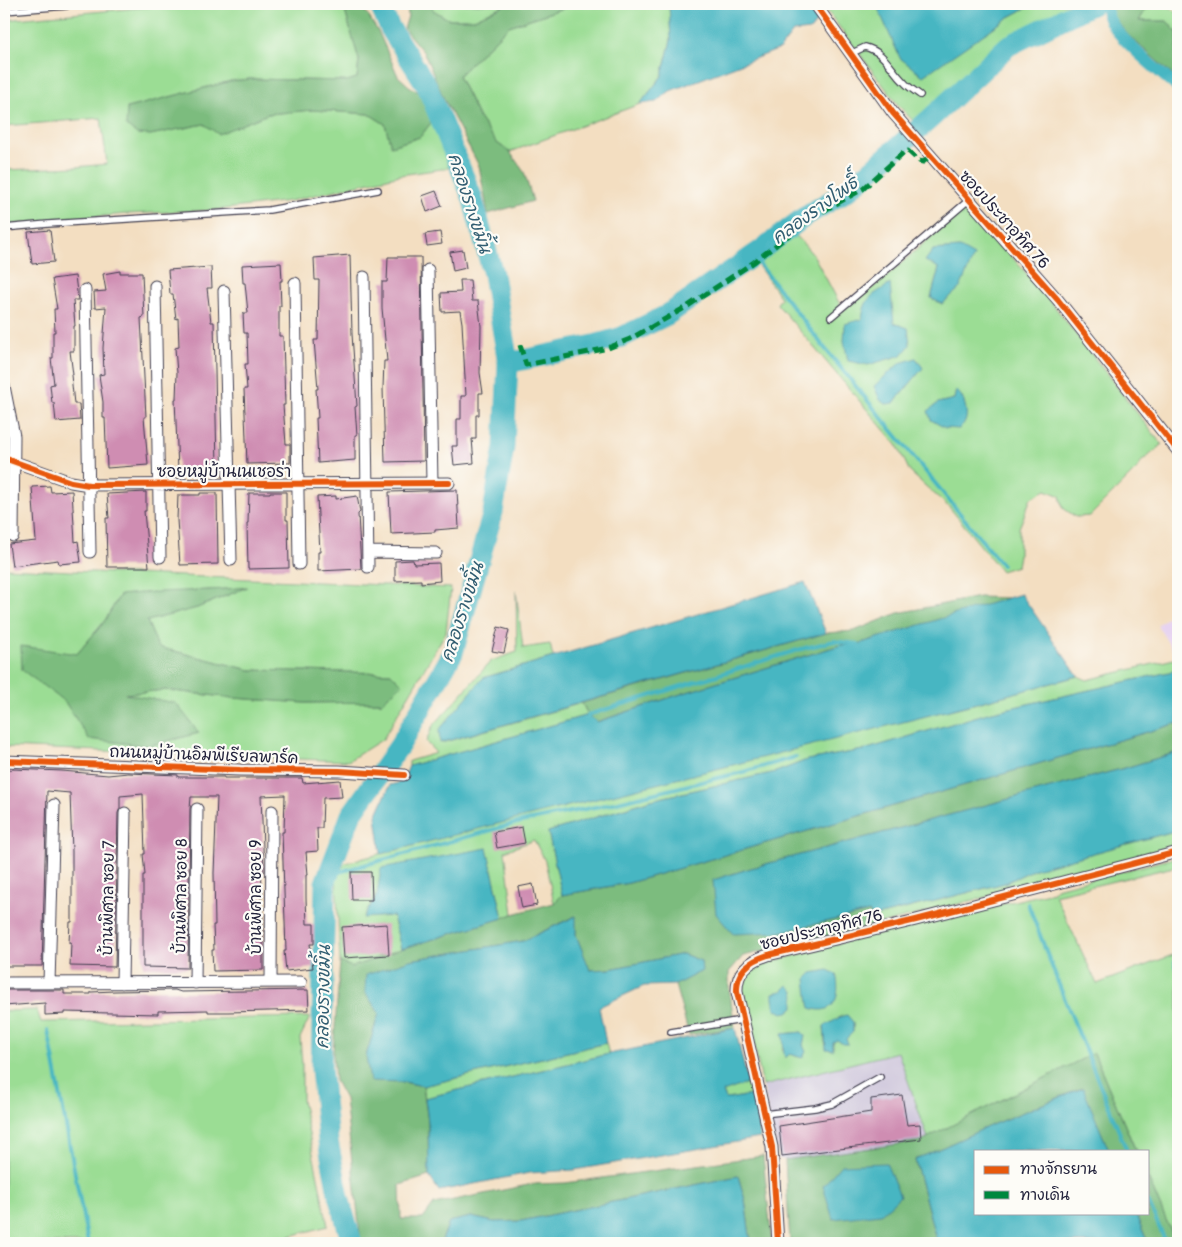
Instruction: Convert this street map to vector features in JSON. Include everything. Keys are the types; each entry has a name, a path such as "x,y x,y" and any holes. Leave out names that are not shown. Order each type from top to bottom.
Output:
{"street":[{"name":"ซอยประชาอุทิศ 76","path":"815,4 893,113 1058,300 1178,451"},
{"path":"428,270 432,483"},
{"path":"364,277 368,567"},
{"path":"296,283 300,564"},
{"path":"155,286 160,557"},
{"path":"85,290 90,552"},
{"path":"224,291 231,560"},
{"path":"4,386 14,436 9,459 13,536"},
{"name":"ซอยหมู่บ้านเนเชอร่า","path":"9,459 71,482 89,485 449,483"},
{"path":"368,552 436,553"},
{"name":"ถนนหมู่บ้านอิมพีเรียลพาร์ค","path":"4,761 240,770 339,771 404,775"},
{"path":"49,983 54,806"},
{"name":"บ้านพิศาล ซอย 8","path":"195,983 197,809"},
{"name":"บ้านพิศาล ซอย 9","path":"272,811 272,982"},
{"name":"บ้านพิศาล ซอย 7","path":"122,983 125,813"},
{"name":"ซอยประชาอุทิศ 76","path":"778,1243 772,1147 736,992 738,978 746,967 759,958 916,920 1178,852"},
{"path":"4,983 301,982"}],"lane":[{"path":"4,11 67,6 69,4"},
{"path":"850,54 865,47 875,49 884,57 904,83 920,95"},
{"path":"4,228 269,210 378,190"},
{"path":"831,317 970,199"},
{"path":"671,1032 742,1020"},
{"path":"764,1114 832,1104 880,1076"}],"shaded area":[{"path":"1178,610 1178,659 1157,625"},
{"path":"898,1051 928,1138 921,1141 785,1160 779,1159 763,1086"}],"green space":[{"path":"182,4 343,4 359,60 357,78 347,81 250,79 231,81 127,108 150,135 204,124 219,133 268,114 313,110 369,114 385,124 391,146 420,137 433,120 449,168 400,175 290,201 217,210 127,214 4,225 4,170 107,164 101,118 4,126 4,20"},
{"path":"343,4 361,4 379,33 398,76 423,95 433,120 420,137 391,146 385,124 369,114 313,110 268,114 218,134 204,124 150,135 137,134 126,126 127,108 231,81 250,79 347,81 357,78 359,60"},
{"path":"407,4 431,4 433,10 448,19 474,19 507,4 576,4 509,26 458,76 479,118 497,143 510,152 524,172 533,201 488,214 479,166 445,101 424,53 404,29 408,16"},
{"path":"431,4 507,4 474,19 448,19 433,10"},
{"path":"576,4 669,4 671,40 662,76 640,104 510,152 497,143 479,118 458,76 509,26"},
{"path":"822,4 876,4 879,9 1009,17 1034,4 1077,4 1005,41 915,123 899,106"},
{"path":"1114,4 1149,4 1139,21 1167,21 1178,34 1176,68 1178,70 1178,80 1128,35 1110,13"},
{"path":"1149,4 1165,4 1178,13 1178,34 1167,21 1139,21"},
{"path":"967,207 1044,293 1162,445 1141,462 1139,467 1090,516 1076,517 1063,508 1060,496 1046,490 1031,498 1019,528 1017,566 1001,571 950,508 910,472 897,445 777,304 781,298 756,263 795,234 814,256 843,310 886,277 963,208","holes":["960,248 931,297 939,268 933,250","956,391 959,429 938,403 954,399"]},
{"path":"4,568 451,588 446,632 383,739 348,761 4,747","holes":["245,588 197,608 147,621 158,647 250,670 391,673 382,702 305,703 233,698 165,690 123,694 199,733 148,746 89,738 65,702 77,654 104,622 120,595"]},
{"path":"247,587 197,608 147,621 158,647 250,670 391,673 402,684 382,702 305,703 233,698 165,690 125,694 176,703 199,733 148,746 89,739 65,702 22,670 21,646 77,654 104,622 120,595"},
{"path":"516,591 523,648 550,644 553,657 483,678 441,743 582,703 588,715 409,766 409,761 436,753 426,742 432,727 491,661 517,652"},
{"path":"979,597 1011,598 858,644 841,645 596,722 588,715 582,703 826,633 854,631 898,613"},
{"path":"1178,658 1178,670 988,713 864,750 807,760 776,772 651,800 548,832 562,895 554,903 545,861 534,840 505,851 513,914 503,918 487,848 377,895 363,917 393,916 401,949 352,967 340,962 336,876 345,863 554,808 981,702 1078,676 1087,680"},
{"path":"1178,723 1178,752 1125,768 751,868 714,880 780,932 869,912 876,925 743,956 729,972 729,988 735,1028 689,1035 675,985 701,971 701,961 683,954 610,969 589,970 576,935 575,916 523,941 410,960 365,992 379,1013 366,1056 404,1082 423,1086 428,1122 429,1176 400,1185 401,1219 423,1219 434,1204 533,1184 565,1183 763,1156 772,1243 751,1243 745,1200 738,1176 521,1221 494,1222 471,1217 449,1222 441,1243 361,1243 345,1099 335,1081 333,1053 340,962 352,967 401,949 554,903 562,895 629,883"},
{"path":"1178,830 1178,848 876,925 873,917 1005,883 1035,869"},
{"path":"1178,857 1178,866 1055,895 1097,984 1178,953 1178,1243 1176,1243 1150,1183 1150,1150 1136,1150 1094,1053 928,1138 898,1052 763,1086 742,989 750,972 757,966 858,938 1053,892 1056,888","holes":["841,1016 853,1022 853,1032 846,1039 837,1039 833,1043 833,1049 825,1043 824,1026","802,1032 803,1045 798,1057 782,1050 785,1042 783,1034"]},
{"path":"37,1010 41,1022 310,1017 300,1038 302,1100 328,1226 264,1243 4,1243 4,1011"},
{"path":"606,1043 609,1054 425,1098 423,1086"},
{"path":"1094,1053 1136,1150 1109,1150 1082,1088 994,1124 915,1160 937,1243 790,1243 785,1160 921,1141"},
{"path":"748,1083 753,1095 726,1099 723,1091"},
{"path":"1150,1183 1176,1243 1148,1243 1135,1214 1150,1214"}],"water":[{"path":"669,4 806,4 818,20 810,30 793,32 780,49 670,91 656,102 640,104 662,76 671,40"},
{"path":"876,4 1034,4 1009,17 923,76 900,58"},
{"path":"960,248 974,256 960,288 942,304 931,298 939,268 925,261 933,250"},
{"path":"890,284 894,323 908,328 910,345 902,355 868,365 848,361 844,341 845,324 862,319 863,311 870,297"},
{"path":"916,358 923,368 894,403 886,404 880,400 874,386 900,363"},
{"path":"956,390 963,400 966,410 965,422 959,429 945,428 931,420 928,411 938,403 954,399"},
{"path":"805,582 826,633 440,743 439,730 483,678"},
{"path":"1021,594 1078,676 904,722 381,854 376,816 390,785 402,782 409,766 588,715 597,722 841,645 858,644"},
{"path":"1178,670 1178,723 629,883 562,895 548,832 651,800 776,772 807,760 864,750 988,713"},
{"path":"1178,752 1178,830 1035,869 1005,883 873,917 869,912 780,932 733,934 716,914 713,880"},
{"path":"487,848 503,918 401,949 393,916 363,918 377,895 381,868"},
{"path":"576,916 576,935 590,970 610,969 683,954 701,961 702,971 675,985 644,986 599,1007 606,1043 423,1086 404,1082 370,1081 366,1056 379,1013 365,992 366,975 410,960 523,941"},
{"path":"828,970 836,974 838,989 835,1002 826,1009 810,1008 806,979 812,973"},
{"path":"788,985 794,993 794,1007 788,1012 782,1013 775,1009 773,993 782,991"},
{"path":"847,1015 853,1022 853,1032 846,1039 848,1044 843,1044 837,1040 833,1043 833,1050 826,1049 824,1026"},
{"path":"735,1028 748,1083 723,1092 726,1099 753,1095 759,1121 760,1138 574,1170 529,1173 439,1191 429,1176 428,1122 425,1098 609,1054"},
{"path":"802,1032 805,1036 803,1045 806,1052 802,1058 790,1054 785,1058 782,1034"},
{"path":"1083,1088 1109,1150 974,1150 974,1214 1135,1214 1148,1243 937,1243 915,1160 994,1124"},
{"path":"886,1163 900,1196 881,1214 833,1219 823,1186 841,1165"},
{"path":"738,1176 745,1200 751,1243 441,1243 449,1222 471,1217 494,1222 521,1221"}],"building":[{"path":"436,191 442,206 427,212 422,196"},
{"path":"50,230 54,262 32,264 28,232"},
{"path":"440,232 442,244 427,246 425,234"},
{"path":"463,250 466,268 453,271 450,252"},
{"path":"350,255 352,334 357,406 355,407 357,435 355,435 355,460 318,463 316,389 318,389 314,340 318,340 319,280 315,280 314,258"},
{"path":"388,257 421,257 424,461 385,462 383,388 384,361 387,361 382,308 382,282 387,282"},
{"path":"281,263 279,336 283,336 285,405 283,405 286,444 290,444 290,463 247,464 244,389 247,389 245,364 248,364 247,333 244,333 243,313 248,313 242,265"},
{"path":"211,267 212,288 207,288 211,322 214,322 217,468 178,470 175,348 179,347 178,318 176,319 173,294 170,294 168,270"},
{"path":"120,271 120,273 142,273 144,317 141,318 146,417 144,417 148,465 107,468 105,418 103,418 99,375 104,374 103,348 106,307 95,308 94,292 106,291 103,274"},
{"path":"75,276 78,300 73,300 74,351 70,351 74,404 79,404 80,420 56,422 50,385 54,384 51,358 53,358 53,332 55,332 54,309 57,309 52,279"},
{"path":"460,280 470,280 472,301 478,301 481,326 480,373 483,393 479,393 479,415 476,415 476,439 472,439 474,463 454,465 452,446 457,446 457,419 461,419 461,396 466,396 462,323 460,311 442,312 441,293 461,292"},
{"path":"50,486 51,492 72,491 75,542 78,541 81,562 59,564 58,560 12,566 9,544 36,541 32,487"},
{"path":"457,490 459,528 435,530 435,532 391,534 389,492"},
{"path":"146,492 146,511 144,511 149,567 107,567 106,518 109,518 107,494"},
{"path":"286,492 289,568 248,569 247,523 249,493"},
{"path":"200,493 217,493 218,564 180,565 177,520 178,495 200,495"},
{"path":"336,496 336,499 357,496 360,512 358,514 361,569 318,571 318,552 320,552 317,497"},
{"path":"413,560 414,564 439,563 440,581 421,583 421,580 395,581 395,561"},
{"path":"498,627 509,630 504,653 492,651"},
{"path":"12,769 108,775 128,773 178,775 178,777 302,778 303,783 340,780 342,797 323,798 322,828 317,828 318,851 306,852 308,875 306,875 307,924 314,924 314,944 310,944 313,968 286,971 282,832 284,832 285,795 261,796 264,872 261,873 263,896 261,897 263,970 213,971 217,797 191,797 188,968 143,967 143,875 145,875 143,854 145,854 143,794 120,796 118,813 115,967 70,966 72,852 70,793 47,791 42,966 4,966 4,771"},
{"path":"522,827 525,843 497,848 494,832"},
{"path":"351,872 371,872 372,900 352,900"},
{"path":"533,884 537,905 522,908 518,887"},
{"path":"387,924 389,955 344,958 342,927"},
{"path":"4,990 64,990 64,994 91,994 91,992 115,991 308,990 309,1010 158,1011 158,1014 65,1012 65,1014 45,1015 45,1003 4,1006"},
{"path":"902,1095 907,1125 920,1124 921,1139 782,1156 779,1126 871,1112 871,1099"}],"waterway":[{"name":"คลองรางขมิ้น","path":"352,1243 339,1198 328,1141 321,1068 325,883 351,815 400,745 453,653 493,512 504,447 508,363 493,274 472,197 427,86 390,28 379,4"},
{"name":"คลองรางโพธิ์","path":"508,363 594,345 622,337 667,315 757,253 807,215 847,191 930,119 1008,46 1093,4"},
{"path":"1104,4 1114,28 1140,55 1178,88"},
{"path":"760,265 823,346 1002,565"},
{"path":"588,715 801,649 834,641 858,644"},
{"path":"328,875 521,822 605,805 743,772 796,757"},
{"path":"1028,904 1127,1150"},
{"path":"1175,962 1178,971"},
{"path":"48,1030 88,1243"},
{"path":"1150,1206 1166,1243"}],"marked path":[{"path":"67,6 78,4"},
{"path":"520,345 526,365 608,348 630,339 688,306 754,262 814,216 863,189 904,152 908,151 919,161 923,162 930,156"}],"cycle path":[{"path":"815,4 893,113 1058,300 1178,451"},
{"path":"4,458 71,482 89,485 449,483"},
{"path":"4,761 240,770 339,771 404,775"},
{"path":"778,1243 772,1147 737,992 739,978 745,968 755,960 768,955 916,920 1178,852"}]}
